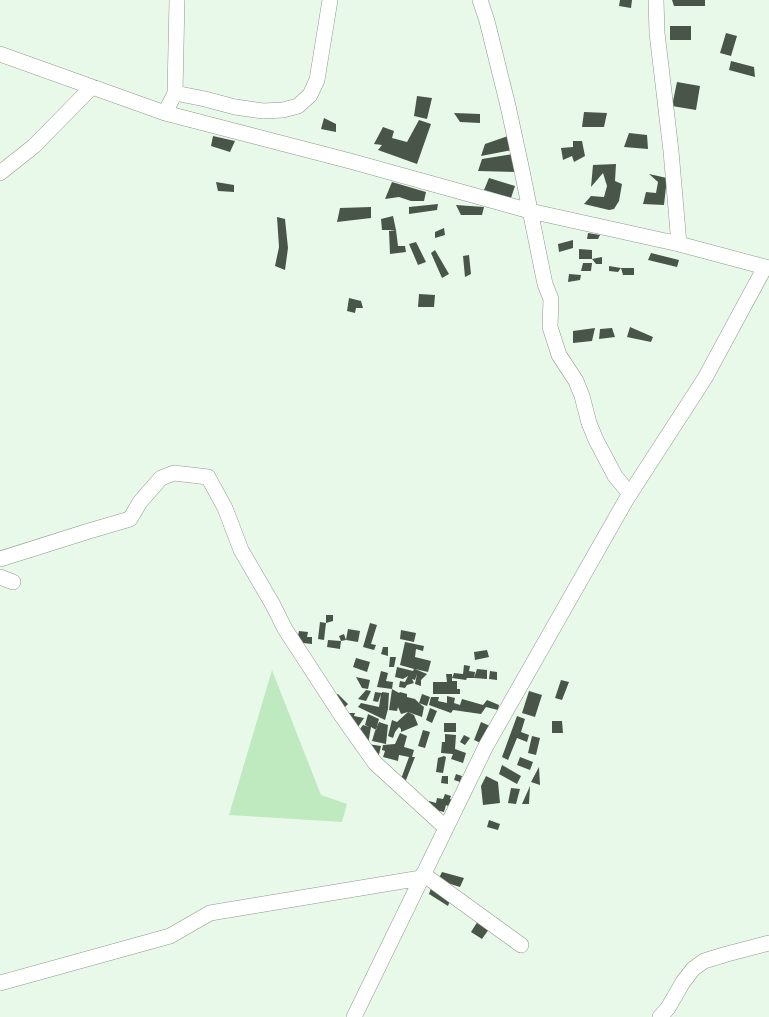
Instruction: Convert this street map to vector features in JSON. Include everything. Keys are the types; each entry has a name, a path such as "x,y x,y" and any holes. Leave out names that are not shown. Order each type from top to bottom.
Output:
{"street":[{"path":"165,113 175,93 177,0"},
{"path":"175,93 235,107 263,110 283,110 298,106 310,96 317,80 330,0"},
{"path":"480,0 508,106 545,284 551,299 550,327 559,355 576,381 596,440 615,476 630,494"},
{"path":"656,0 657,33 671,151 678,244"},
{"path":"0,54 165,113 342,159 530,212 678,244 767,268 705,378 630,494 486,746 354,1017"},
{"path":"0,173 34,146 92,87"},
{"path":"0,559 130,519 140,502 160,478 174,473 208,477 225,508 241,550 273,605 284,629 341,715 375,763 446,828"},
{"path":"0,982 170,936 210,913 422,876 521,945"},
{"path":"660,1017 668,1008 683,982 693,969 704,961 769,943"}],"green space":[{"path":"272,670 321,795 347,804 342,822 229,815"}],"building":[{"path":"620,0 632,0 631,8 619,6"},
{"path":"672,0 705,0 705,6 674,6"},
{"path":"670,26 691,26 691,40 670,40"},
{"path":"726,33 737,36 731,56 720,53"},
{"path":"731,61 754,67 755,77 729,70"},
{"path":"677,82 700,86 696,110 672,106"},
{"path":"417,96 432,98 427,119 414,116"},
{"path":"584,112 607,113 604,127 582,127"},
{"path":"454,113 480,114 480,123 460,122"},
{"path":"324,118 336,124 336,132 321,129"},
{"path":"419,120 431,124 417,164 378,150 382,145 374,144 383,127 394,131 392,138 407,142"},
{"path":"629,133 647,135 648,149 624,147"},
{"path":"213,136 235,141 230,152 211,146"},
{"path":"508,136 512,150 481,156 485,144"},
{"path":"573,141 582,141 585,156 574,162 572,156 563,160 561,148 573,147"},
{"path":"513,154 516,172 478,171 482,159"},
{"path":"616,164 615,181 622,184 619,201 614,209 609,210 584,204 591,196 604,197 607,186 603,173 591,187 593,165"},
{"path":"649,174 667,178 664,205 643,204 646,192 656,193 658,182"},
{"path":"489,178 515,186 511,198 484,190"},
{"path":"216,182 234,185 234,192 218,191"},
{"path":"392,182 426,192 424,201 411,201 399,197 385,199"},
{"path":"438,204 437,210 409,214 409,207"},
{"path":"456,205 484,207 482,215 461,215"},
{"path":"371,207 371,218 337,222 340,208"},
{"path":"393,216 396,230 382,230 381,219"},
{"path":"277,217 285,219 288,248 285,270 275,266 279,247"},
{"path":"444,228 445,235 435,238 435,232"},
{"path":"396,230 398,246 405,246 406,252 390,254 389,231"},
{"path":"588,233 600,235 598,239 587,239"},
{"path":"573,240 573,248 559,252 558,244"},
{"path":"416,242 426,262 418,265 409,244"},
{"path":"579,249 592,250 592,259 579,259"},
{"path":"435,250 449,274 442,278 431,253"},
{"path":"651,253 679,260 677,267 648,260"},
{"path":"469,255 471,274 465,277 463,256"},
{"path":"602,257 602,264 596,264 592,259"},
{"path":"583,263 592,263 591,271 581,271"},
{"path":"609,266 621,268 618,272 609,271"},
{"path":"621,268 634,268 634,275 623,275"},
{"path":"569,274 581,275 580,280 568,282"},
{"path":"419,294 435,295 434,307 418,307"},
{"path":"349,298 361,301 363,308 356,308 355,313 347,311"},
{"path":"630,327 653,337 651,342 627,337"},
{"path":"595,328 592,341 573,343 573,331"},
{"path":"612,328 615,337 599,339 600,329"},
{"path":"326,615 333,615 333,621 326,623"},
{"path":"320,622 326,623 324,640 318,639"},
{"path":"370,623 377,625 371,644 376,645 374,650 363,647"},
{"path":"348,629 360,631 358,642 346,640"},
{"path":"401,630 416,633 414,642 400,639"},
{"path":"299,631 308,632 307,637 312,637 312,644 303,643 298,636"},
{"path":"344,634 346,640 341,641 339,636"},
{"path":"328,640 341,641 340,649 327,647"},
{"path":"405,642 424,646 423,651 416,649 415,657 431,661 428,672 415,669 427,674 421,680 421,686 415,684 417,674 415,680 412,679 414,683 407,685 405,688 399,687 400,681 405,682 408,676 403,679 395,677 397,667 413,671 414,669 400,665"},
{"path":"383,647 388,647 388,656 381,654"},
{"path":"487,650 489,657 475,660 474,652"},
{"path":"390,657 396,657 394,667 389,667"},
{"path":"356,658 370,662 367,672 353,667"},
{"path":"464,665 470,666 469,671 475,672 474,678 467,678 466,680 452,678 454,673 463,674"},
{"path":"477,669 487,670 487,679 474,678"},
{"path":"381,671 388,673 386,681 393,682 392,689 377,687"},
{"path":"490,671 497,672 497,680 489,679"},
{"path":"446,674 452,674 452,681 457,681 457,689 460,689 460,694 433,694 433,682 447,682"},
{"path":"356,677 370,680 368,689 362,688"},
{"path":"561,680 569,682 562,700 555,698"},
{"path":"392,689 399,693 407,694 407,697 415,699 424,707 422,717 408,712 401,714 398,707 397,711 389,710"},
{"path":"366,690 371,691 366,701 358,699"},
{"path":"529,691 542,695 535,717 522,713"},
{"path":"375,692 389,693 388,709 385,720 358,707 361,703 379,707 381,694 378,702 373,701"},
{"path":"338,694 348,704 342,710 336,695"},
{"path":"422,694 430,697 427,706 419,703"},
{"path":"447,696 455,698 454,703 460,705 462,699 483,705 487,700 499,705 498,710 486,707 481,714 453,710 451,713 429,705 431,697 439,697 438,701 447,703"},
{"path":"430,708 437,711 432,723 426,720"},
{"path":"408,712 414,715 418,725 401,732 399,727 393,738 388,736 392,720 397,722"},
{"path":"348,713 355,713 354,716 364,718 354,733"},
{"path":"368,714 379,719 376,730 371,727 368,744 381,746 377,763 357,733 363,725 369,727 365,725"},
{"path":"517,716 525,719 521,732 529,735 527,742 517,738 508,760 502,757"},
{"path":"552,721 562,721 563,733 552,733"},
{"path":"379,722 388,725 386,744 372,741"},
{"path":"481,722 490,726 483,744 474,740"},
{"path":"444,723 456,723 456,732 444,732"},
{"path":"423,730 430,732 425,748 418,746"},
{"path":"400,733 407,736 404,747 414,750 412,757 415,757 406,780 401,779 409,757 399,755 398,761 383,757 385,751 382,750 383,745 395,744"},
{"path":"445,734 456,735 455,749 466,753 463,763 451,759 453,754 441,753 442,742 445,742"},
{"path":"464,735 470,738 465,745 460,742"},
{"path":"532,736 540,738 536,755 528,753"},
{"path":"444,756 446,757 443,773 436,772 438,758"},
{"path":"520,757 533,762 530,770 517,765"},
{"path":"502,765 521,776 517,784 499,774"},
{"path":"539,767 540,785 531,782"},
{"path":"456,774 462,776 460,782 454,780"},
{"path":"442,776 448,776 448,784 441,783"},
{"path":"486,776 498,782 500,803 483,805 481,786"},
{"path":"530,786 529,804 522,804"},
{"path":"511,788 520,789 516,804 508,803"},
{"path":"445,794 451,796 450,799 452,800 450,807 446,805 444,812 427,808 429,801 436,803 437,798 443,799"},
{"path":"489,820 500,824 498,830 487,827"},
{"path":"442,872 464,878 460,887 438,880"},
{"path":"432,885 451,898 448,906 429,894"},
{"path":"478,921 489,929 482,939 471,932"}]}
